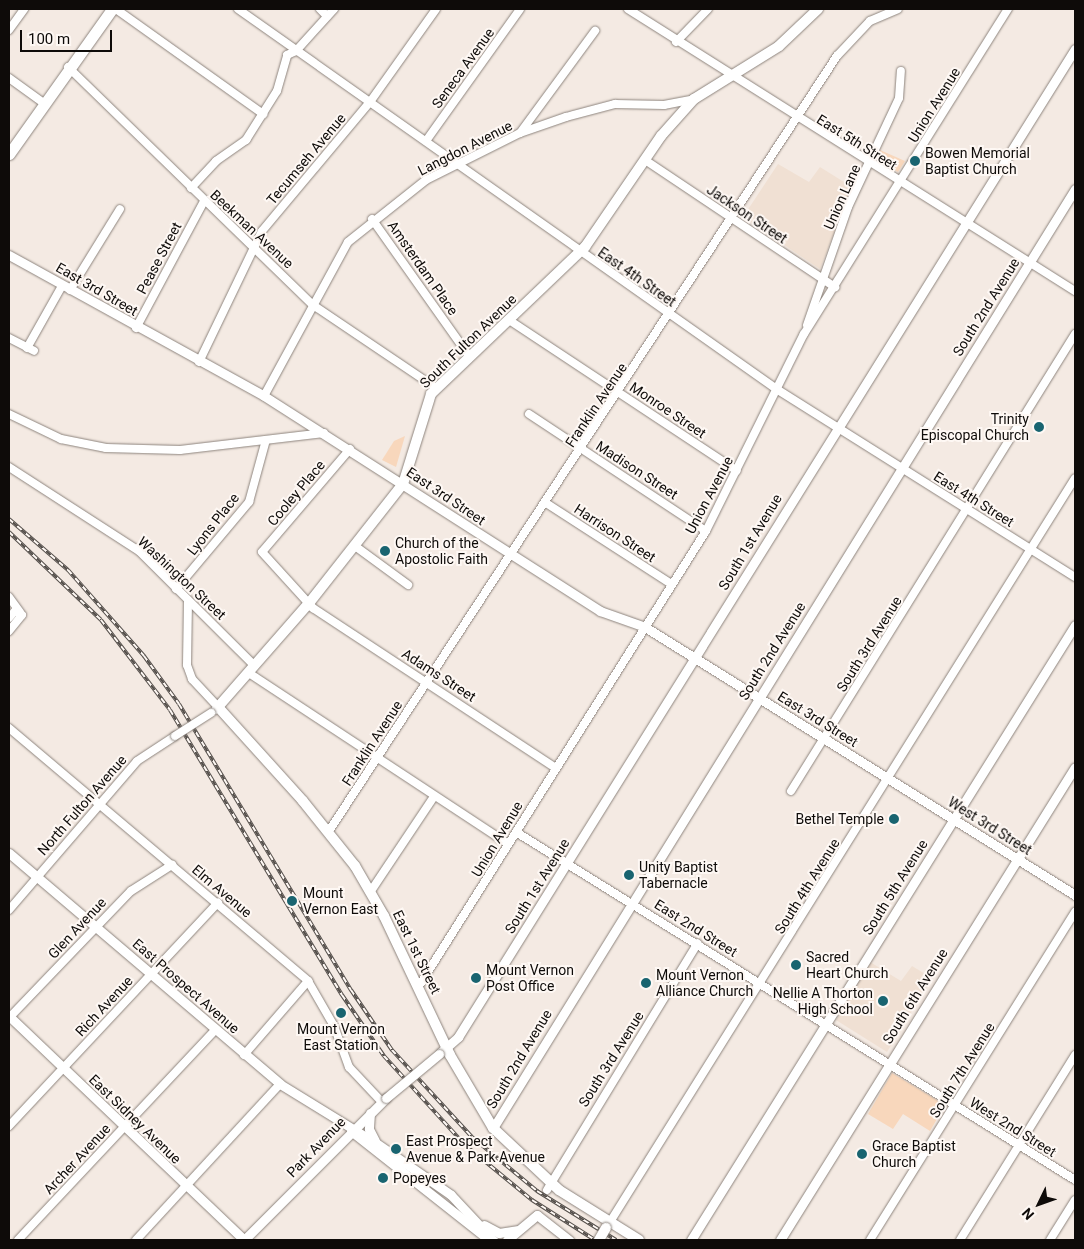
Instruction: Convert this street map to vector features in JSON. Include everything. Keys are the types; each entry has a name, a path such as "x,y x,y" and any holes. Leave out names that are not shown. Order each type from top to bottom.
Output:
{"main road":[{"path":"9,154 42,102 68,66 114,9"},
{"name":"South Fulton Avenue","path":"214,710 310,602 403,484 425,402 436,388 580,252 645,160 694,99 779,46 818,9"},
{"name":"East 1st Street","path":"214,710 329,831 371,891 419,986 442,1051 493,1128 548,1186 604,1232 639,1240"}],"street":[{"path":"9,30 24,9"},
{"path":"114,9 262,114"},
{"name":"East 4th Street","path":"238,9 778,390 1075,577"},
{"path":"320,9 327,16"},
{"path":"191,188 216,161 246,140 277,91 287,55 296,51 334,9"},
{"name":"Tecumseh Avenue","path":"199,362 262,231 370,102 436,9"},
{"name":"Seneca Avenue","path":"426,141 520,9"},
{"name":"East 5th Street","path":"628,9 729,76 1075,292"},
{"path":"676,42 708,9"},
{"name":"Franklin Avenue","path":"329,831 733,220 797,119 855,34 898,9"},
{"name":"Union Avenue","path":"419,986 706,531 778,390 804,334 900,184 1008,9"},
{"path":"520,133 595,31"},
{"name":"South 1st Avenue","path":"412,1077 458,1038 837,427 1075,49"},
{"name":"Beekman Avenue","path":"68,66 204,201 254,246 313,305 436,388"},
{"name":"Union Lane","path":"804,334 848,207 870,164 899,98 901,71"},
{"path":"9,78 42,102"},
{"name":"Langdon Avenue","path":"264,396 343,250 372,219 458,163 520,133 615,104 664,105 694,99"},
{"name":"Jackson Street","path":"645,160 835,287"},
{"name":"South 2nd Avenue","path":"493,1128 630,903 903,468 1075,189"},
{"name":"Pease Street","path":"136,328 204,201"},
{"path":"9,338 30,350 66,288 120,209"},
{"name":"Amsterdam Place","path":"372,219 469,356"},
{"name":"East 3rd Street","path":"9,255 136,328 264,396 350,449 511,556 600,611 645,627 890,780"},
{"name":"Monroe Street","path":"509,320 737,472"},
{"name":"South 3rd Avenue","path":"791,791 1075,334"},
{"path":"9,414 60,439 106,448 180,450 324,433"},
{"name":"Madison Street","path":"529,414 706,531"},
{"name":"Lyons Place","path":"176,588 249,502 266,440"},
{"name":"Cooley Place","path":"262,552 350,449"},
{"name":"Washington Street","path":"9,467 139,551 252,669 376,761 508,844"},
{"name":"South 4th Avenue","path":"604,1232 890,780 1075,478"},
{"name":"Harrison Street","path":"546,502 671,584"},
{"path":"355,546 408,585"},
{"name":"Adams Street","path":"262,552 310,602 556,768"},
{"path":"9,597 20,612 20,620 9,631"},
{"name":"East 1st Street","path":"188,600 187,665 192,679 214,710"},
{"path":"9,618 20,612"},
{"name":"South 5th Avenue","path":"691,1240 1075,624"},
{"name":"South Fulton Avenue","path":"185,729 214,710"},
{"name":"Elm Avenue","path":"9,728 308,981 334,1026 349,1067 384,1100"},
{"name":"North Fulton Avenue","path":"9,910 136,761 185,729"},
{"name":"South 6th Avenue","path":"780,1240 1075,767"},
{"name":"West 3rd Street","path":"890,780 1075,895"},
{"path":"371,891 433,798"},
{"name":"East 2nd Street","path":"516,832 761,984"},
{"name":"East Prospect Avenue","path":"9,853 280,1084 351,1130 429,1185 483,1225 493,1240"},
{"name":"Glen Avenue","path":"9,1017 131,891 172,865"},
{"name":"Rich Avenue","path":"9,1126 218,903"},
{"name":"South 7th Avenue","path":"870,1240 1075,912"},
{"name":"South 3rd Avenue","path":"548,1186 698,944"},
{"path":"244,1055 308,981"},
{"name":"West 2nd Street","path":"761,984 824,1026 1075,1180"},
{"name":"East Sidney Avenue","path":"9,1017 244,1240"},
{"name":"Archer Avenue","path":"18,1240 215,1030"},
{"path":"960,1240 1075,1055"},
{"name":"Park Avenue","path":"244,1240 351,1130 412,1077"},
{"path":"136,1240 280,1084"},
{"path":"370,1113 369,1129 376,1143"},
{"name":"East Prospect Avenue","path":"351,1130 376,1143 429,1185 489,1240"},
{"path":"1050,1240 1075,1200"},
{"path":"508,1240 538,1212 569,1240"},
{"path":"483,1225 499,1233 520,1230"}],"shaded area":[{"path":"880,150 905,161 898,172 876,159"},
{"path":"778,164 809,182 820,167 852,187 820,269 743,217"},
{"path":"405,436 396,467 382,460 394,441"},
{"name":"Nellie A Thorton High School","path":"870,962 901,981 912,966 932,978 887,1052 836,1020"},
{"path":"892,1073 945,1105 930,1131 903,1114 893,1129 868,1114"}],"railway":[{"path":"9,519 68,570 144,656 179,704 351,990 392,1050 472,1137 537,1191 616,1240"},
{"path":"9,532 101,620 170,710 342,995 384,1056 465,1145 532,1200 595,1240"}],"place":[{"name":"Bowen Memorial Baptist Church","path":"915,161"},
{"name":"Trinity Episcopal Church","path":"1039,427"},
{"name":"Church of the Apostolic Faith","path":"385,551"},
{"name":"Bethel Temple","path":"894,819"},
{"name":"Unity Baptist Tabernacle","path":"629,875"},
{"name":"Mount Vernon East","path":"292,901"},
{"name":"Sacred Heart Church","path":"796,965"},
{"name":"Mount Vernon Post Office","path":"476,978"},
{"name":"Mount Vernon Alliance Church","path":"646,983"},
{"name":"Nellie A Thorton High School","path":"883,1001"},
{"name":"Mount Vernon East Station","path":"341,1013"},
{"name":"East Prospect Avenue & Park Avenue","path":"396,1149"},
{"name":"Grace Baptist Church","path":"862,1154"},
{"name":"Popeyes","path":"383,1178"}]}
